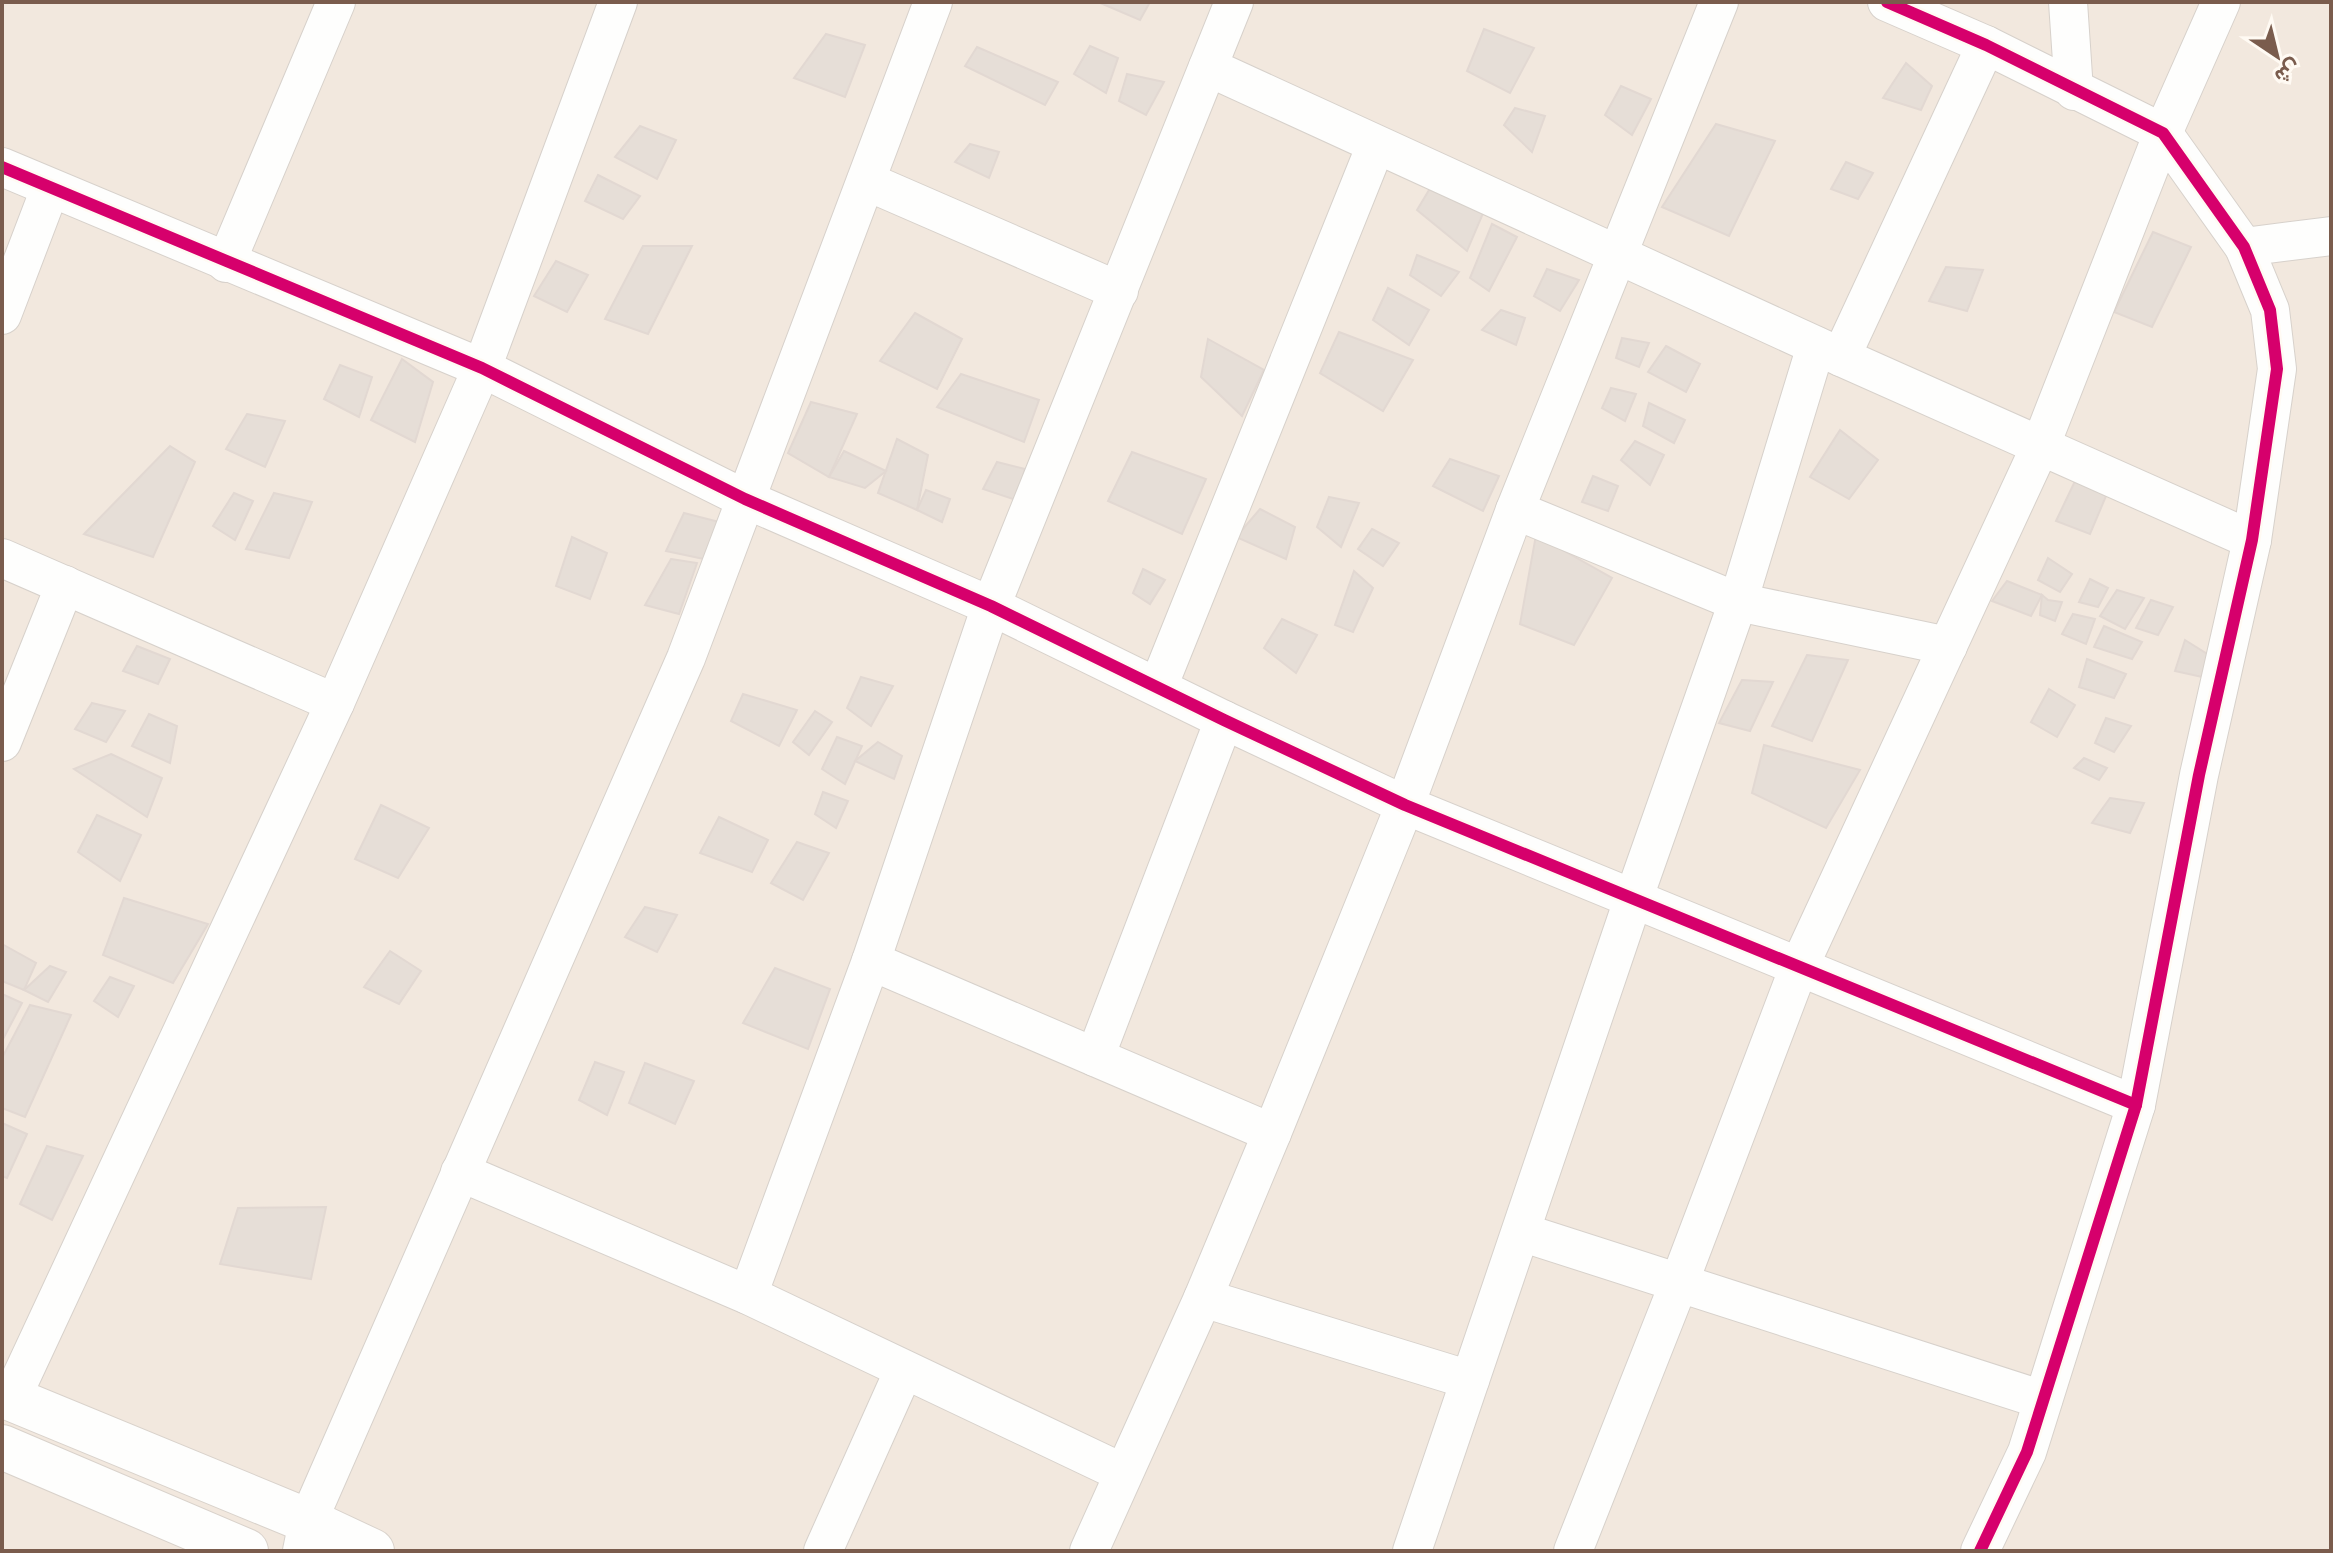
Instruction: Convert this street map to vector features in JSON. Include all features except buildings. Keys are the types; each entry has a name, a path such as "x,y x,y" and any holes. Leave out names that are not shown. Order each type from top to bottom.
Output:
{"street":[{"path":"226,263 336,2"},
{"path":"372,1551 305,1536 6,1397 335,703 482,368 618,2"},
{"path":"305,1536 460,1172 686,658 933,2"},
{"path":"748,1295 871,961 991,606 1234,2"},
{"path":"1089,1551 1203,1298 1272,1133 1405,805 1515,510 1719,2"},
{"path":"1887,2 1986,45 2163,133 2244,247 2270,310 2277,369 2252,540 2199,775 2136,1105 2027,1452 1980,1551"},
{"path":"2068,2 2074,91"},
{"path":"1573,1551 1799,967 2040,447 2163,133 2221,2"},
{"path":"1412,1551 1633,900 1829,352 1986,45"},
{"path":"1208,67 1829,352 2252,540"},
{"path":"1158,687 1376,145"},
{"path":"2,167 482,368 745,499 991,606 1405,805 2136,1105"},
{"path":"866,181 1119,291"},
{"path":"2,315 50,189"},
{"path":"2244,247 2331,236"},
{"path":"1515,510 1738,602 1948,646"},
{"path":"2,558 335,703"},
{"path":"2,742 65,585"},
{"path":"1095,1057 1224,720"},
{"path":"871,961 1272,1133"},
{"path":"460,1172 748,1295 1123,1473"},
{"path":"1521,1232 2043,1400"},
{"path":"1203,1298 1470,1380"},
{"path":"823,1551 904,1370"},
{"path":"2,1447 246,1551"}],"shaded area":[{"path":"2,2 2331,2 2331,1551 2,1551"}],"cycle path":[{"path":"1887,2 1986,45 2163,133 2244,247 2270,310 2277,369 2252,540 2199,775 2136,1105 2027,1452 1980,1551"},
{"path":"2,167 482,368 745,499 991,606 1405,805 2136,1105"}]}
